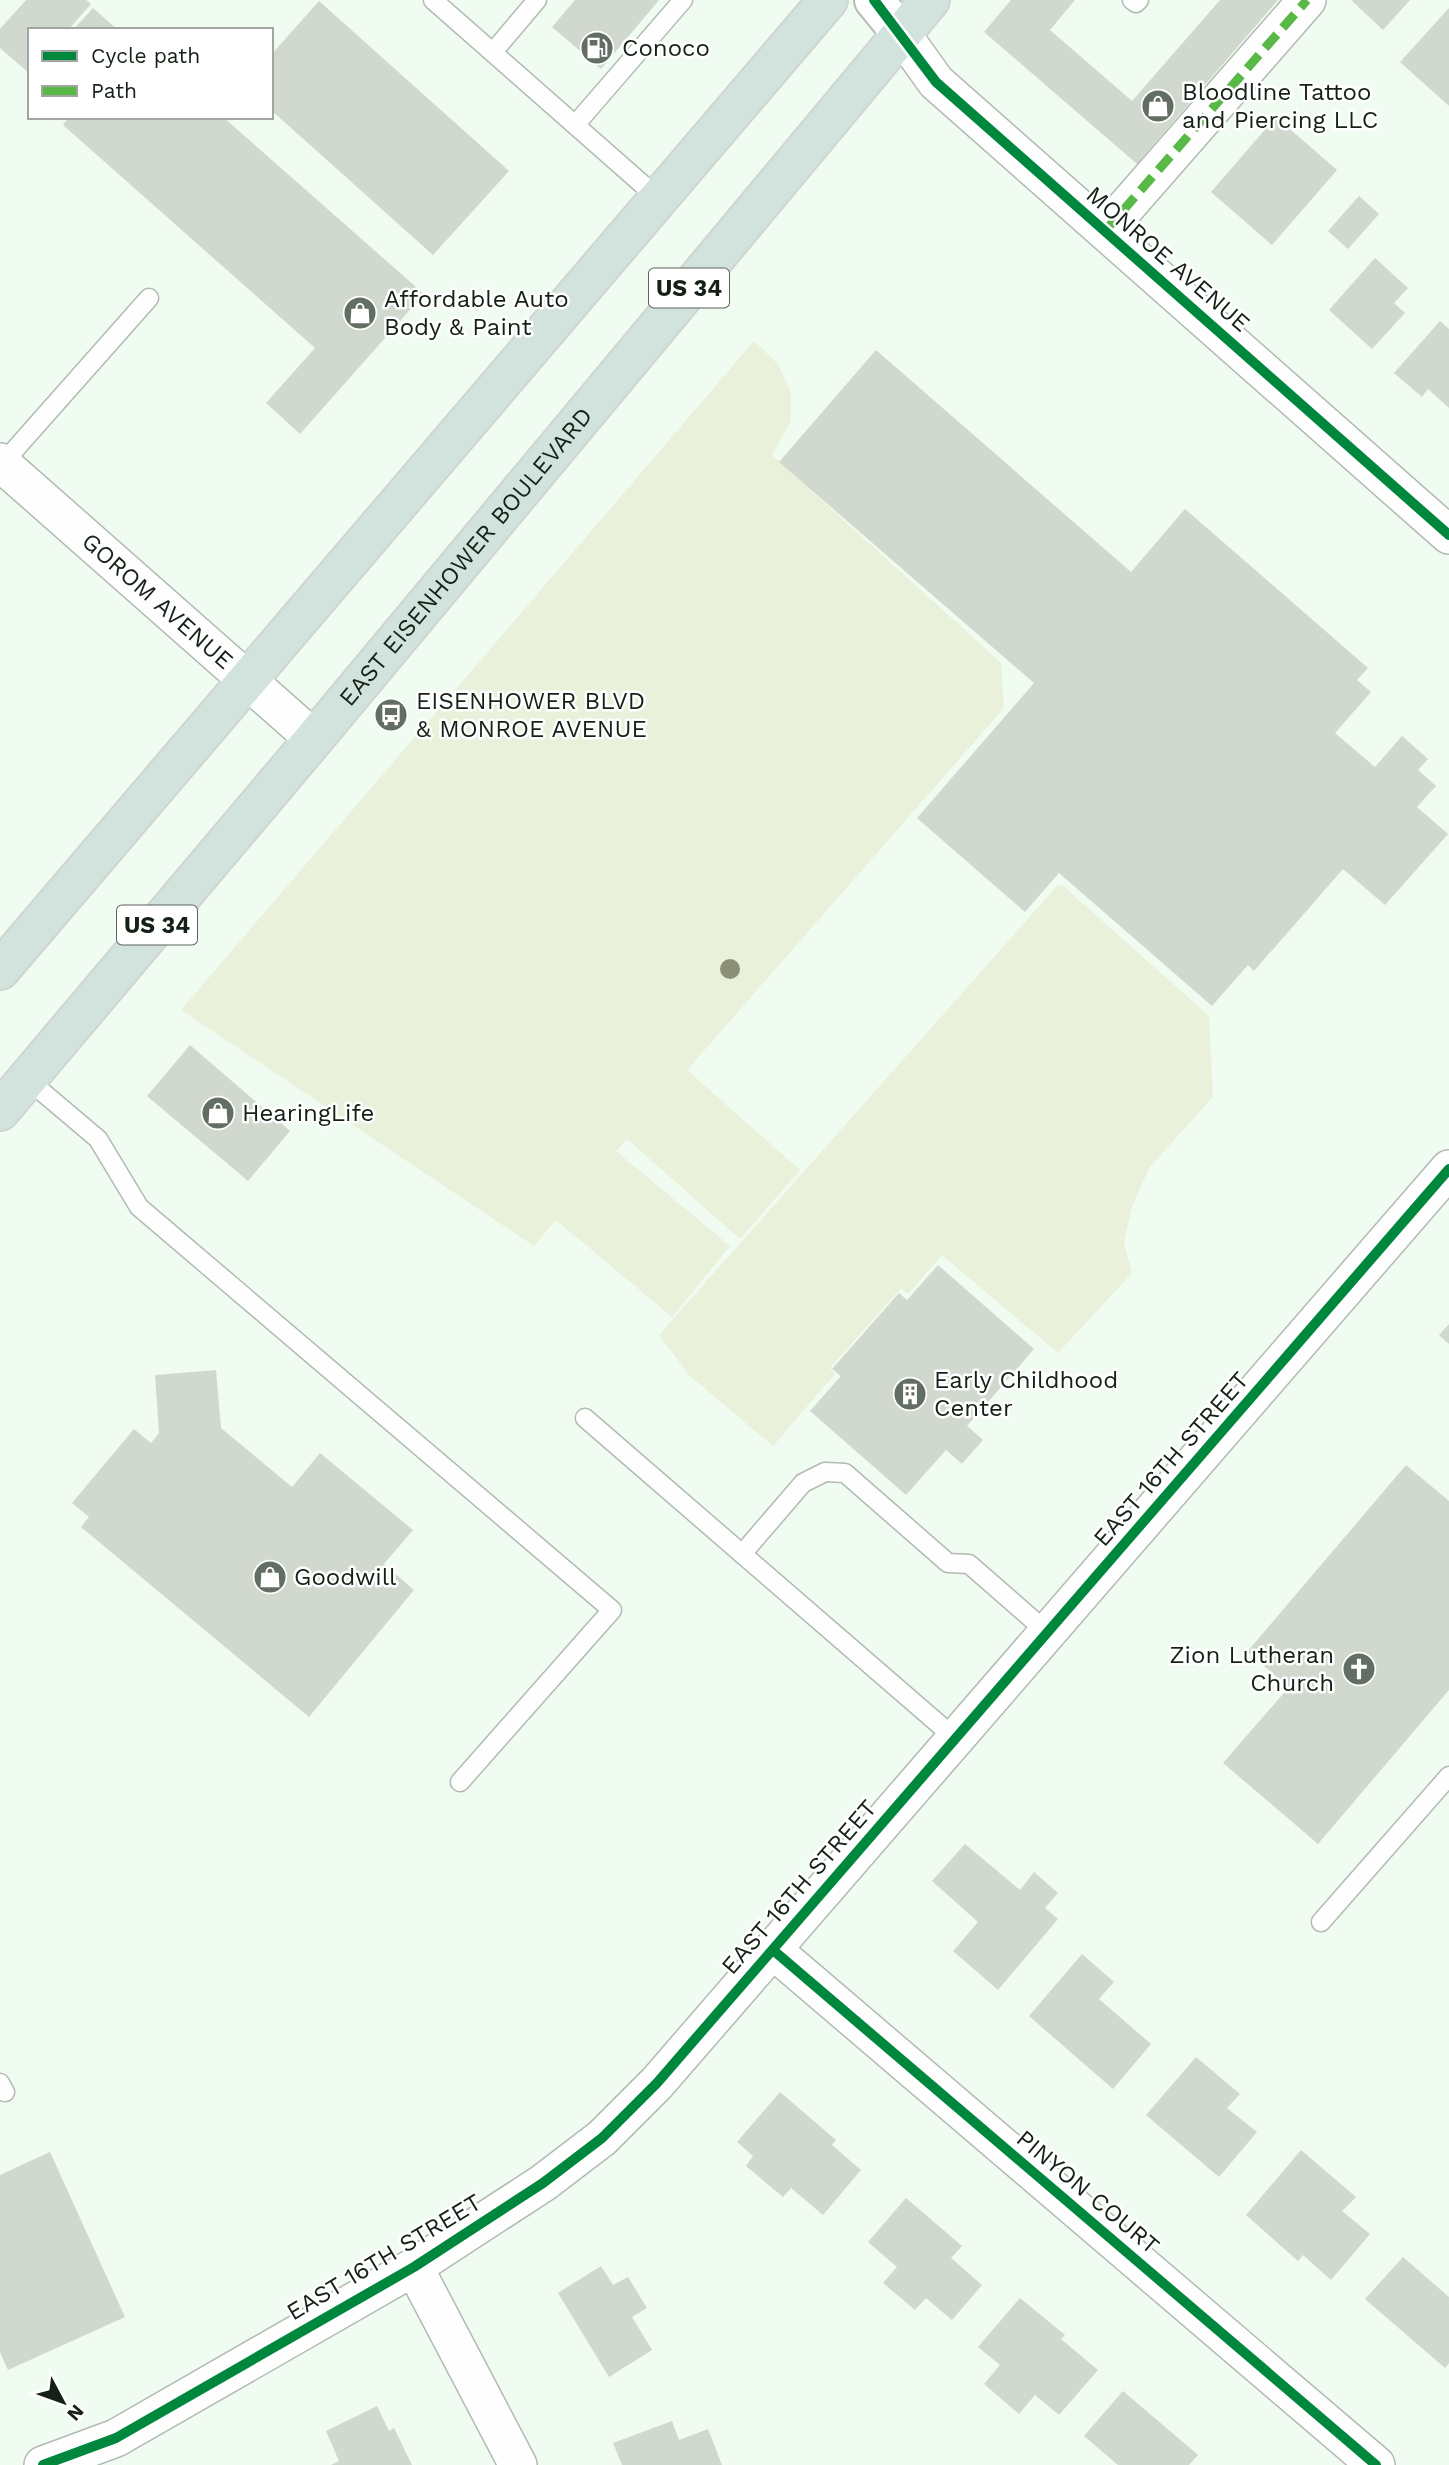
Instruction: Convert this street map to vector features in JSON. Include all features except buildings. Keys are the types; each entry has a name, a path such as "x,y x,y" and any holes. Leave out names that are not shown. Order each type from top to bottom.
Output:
{"highway":[{"path":"2,965 828,0"},
{"name":"EAST EISENHOWER BOULEVARD","path":"0,1111 930,0"}],"street":[{"name":"MONROE AVENUE","path":"874,0 936,82 1449,535"},
{"path":"1105,231 1307,0"},
{"name":"GOROM AVENUE","path":"1,463 314,739"},
{"name":"EAST 16TH STREET","path":"43,2465 116,2438 414,2267 543,2183 602,2137 657,2083 1449,1169"},
{"name":"PINYON COURT","path":"773,1950 1377,2465"},
{"path":"414,2267 518,2465"}],"lane":[{"path":"433,0 658,198"},
{"path":"493,52 537,0"},
{"path":"575,125 683,0"},
{"path":"1132,0 1136,4 1139,0"},
{"path":"1,463 149,298"},
{"path":"27,1079 97,1139 139,1207 612,1610 460,1782"},
{"path":"585,1418 956,1739"},
{"path":"742,1554 803,1483 825,1472 845,1473 948,1563 969,1564 1048,1633"},
{"path":"1321,1922 1449,1776"}],"green space":[{"path":"754,341 778,364 791,393 791,421 772,455 1001,663 1004,708 687,1070 800,1170 740,1239 627,1139 616,1151 730,1246 672,1317 556,1220 534,1246 181,1010"},
{"path":"1062,885 1209,1016 1213,1097 1149,1168 1132,1207 1124,1242 1132,1273 1058,1353 942,1255 908,1294 901,1288 830,1368 835,1374 773,1446 689,1375 659,1335 1057,886"}],"marked path":[{"path":"1105,231 1307,0"}],"cycle path":[{"path":"874,0 936,82 1449,535"},
{"path":"43,2465 116,2438 414,2267 543,2183 602,2138 657,2083 1449,1169"},
{"path":"773,1950 1376,2465"}],"place":[{"name":"Conoco","path":"597,48"},
{"name":"Bloodline Tattoo and Piercing LLC","path":"1158,106"},
{"name":"Affordable Auto Body & Paint","path":"360,313"},
{"name":"EISENHOWER BLVD & MONROE AVENUE","path":"391,715"},
{"name":"HearingLife","path":"218,1113"},
{"name":"Early Childhood Center","path":"910,1394"},
{"name":"Goodwill","path":"270,1577"},
{"name":"Zion Lutheran Church","path":"1359,1669"}]}
